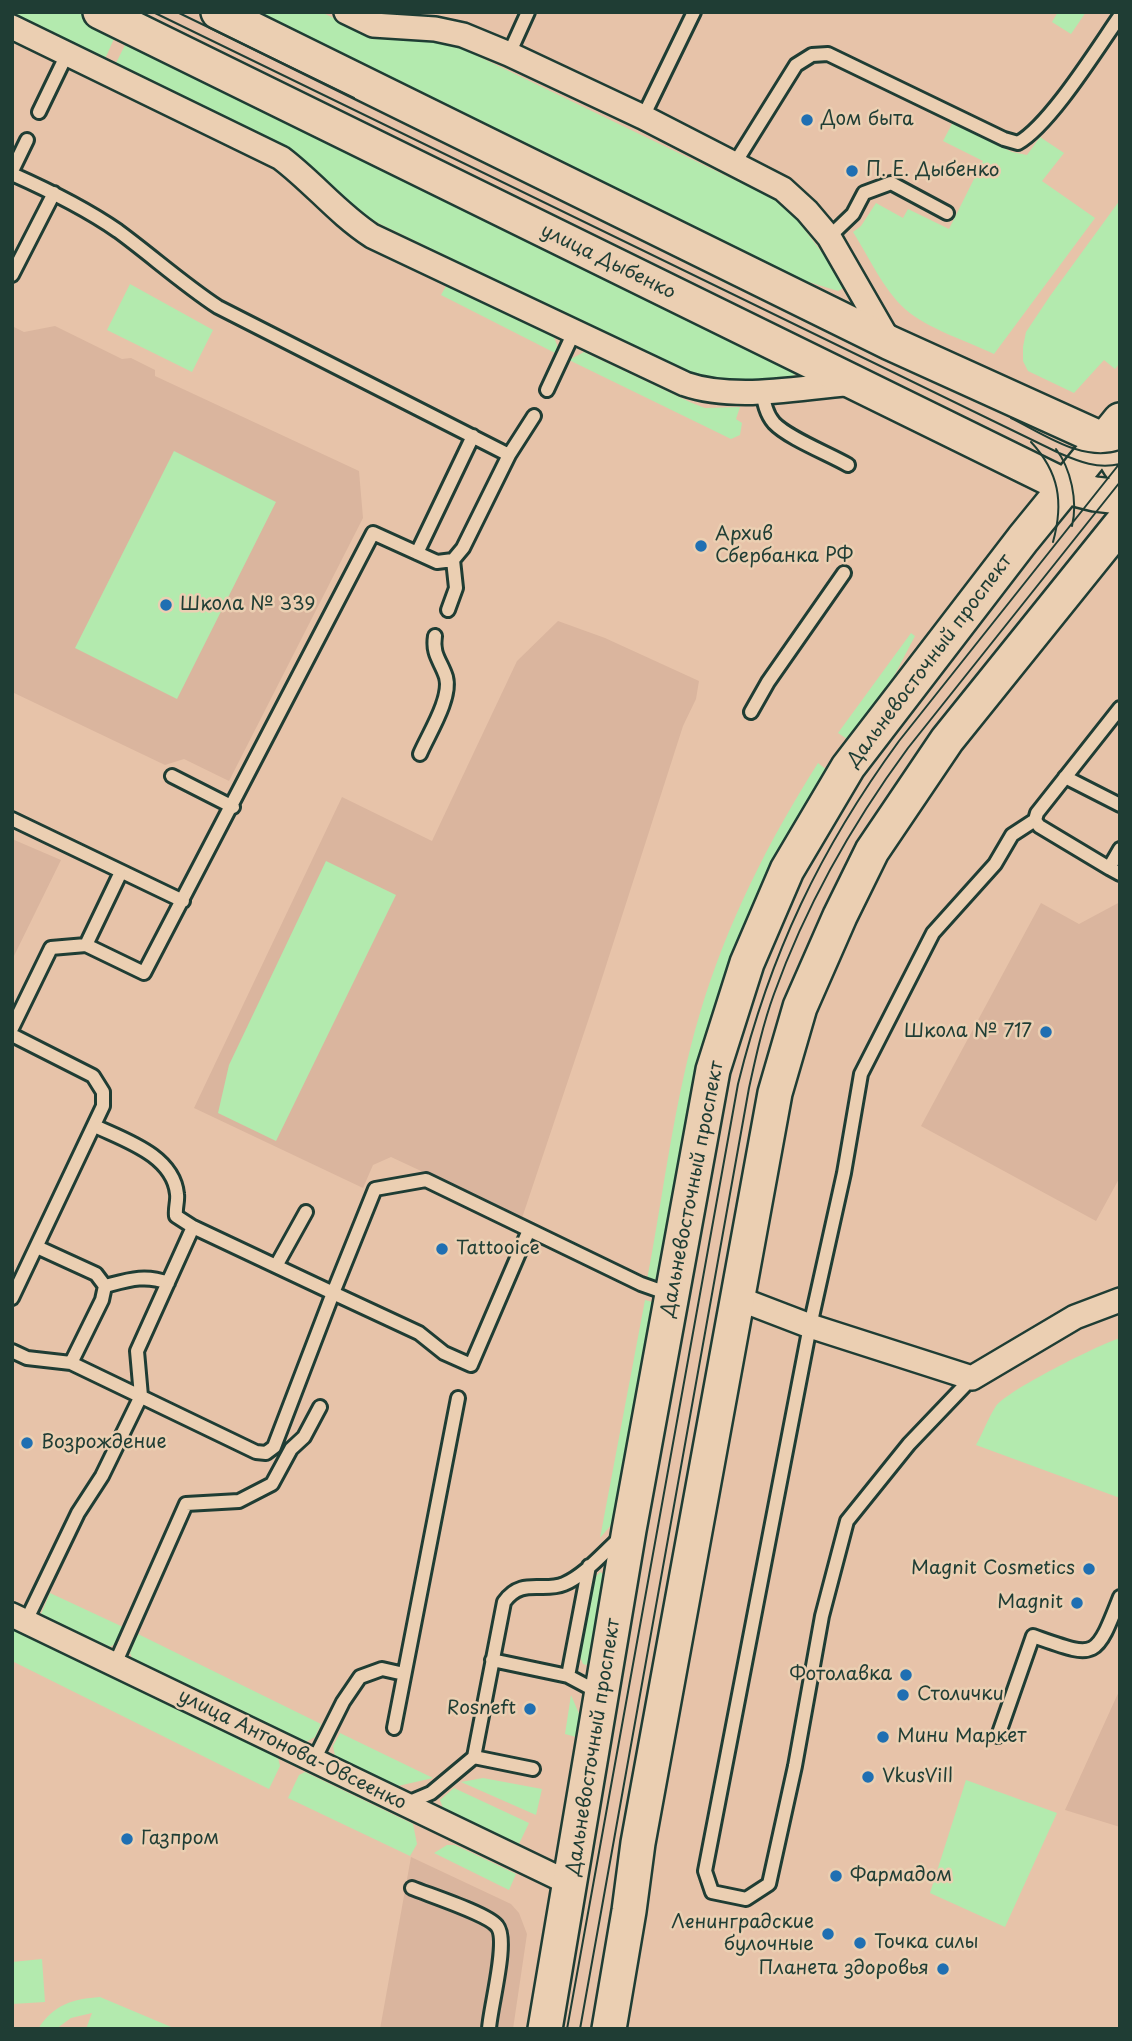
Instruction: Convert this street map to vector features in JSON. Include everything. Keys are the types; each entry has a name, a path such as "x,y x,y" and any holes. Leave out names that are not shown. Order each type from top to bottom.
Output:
{"main road":[{"name":"улица Дыбенко","path":"100,12 1067,487 1120,497"},
{"path":"218,12 890,343 1115,442"},
{"name":"Дальневосточный проспект","path":"545,2029 629,1530 713,1070 747,963 787,870 848,767 1023,539 1067,487 1115,442"},
{"path":"611,2026 638,1843 775,1093 800,1007 872,850 947,740 1120,525"}],"street":[{"path":"346,12 373,25 435,29 463,35 643,117 783,189 807,211 829,237 890,343"},
{"path":"12,27 281,158 306,177 347,220 372,236 700,389 762,391 853,383"},
{"path":"737,1298 810,1326 972,1378 1075,1317 1120,1300"},
{"name":"улица Антонова-Овсеенко","path":"19,1618 571,1884"}],"lane":[{"path":"509,54 528,12"},
{"path":"643,117 694,12"},
{"path":"736,163 796,65 812,55 828,54 1004,139 1018,143 1031,136 1120,16"},
{"path":"39,112 67,54"},
{"path":"27,140 12,173 54,193 117,231 189,288 218,307 509,455"},
{"path":"829,237 853,214 864,193 891,183 947,213"},
{"path":"12,275 54,193"},
{"path":"547,390 574,332"},
{"path":"762,391 766,409 773,422 784,431 848,464"},
{"path":"12,1028 51,948 86,945 144,973 233,807 373,533 437,562 453,560 463,548 509,455 534,416"},
{"path":"417,553 473,436"},
{"path":"448,610 456,588 453,560"},
{"path":"751,712 768,682 844,573"},
{"path":"420,754 447,696 447,679 433,648 435,636"},
{"path":"972,1378 909,1444 847,1521 822,1616 769,1884 746,1899 712,1892 705,1871 810,1326 844,1173 861,1074 933,933 995,864 1012,835 1035,820 1120,708"},
{"path":"172,776 233,807"},
{"path":"1065,777 1120,805"},
{"path":"12,819 183,901"},
{"path":"1035,820 1039,826 1114,871 1120,849"},
{"path":"86,945 121,872"},
{"path":"12,1035 93,1076 103,1092 103,1106 12,1298"},
{"path":"94,1126 146,1150 169,1172 177,1194 176,1216 193,1227 419,1333 444,1353 471,1365 529,1230"},
{"path":"12,1350 27,1358 71,1363 256,1452 266,1453 274,1447 374,1189 426,1180 650,1289 673,1295"},
{"path":"276,1266 306,1212"},
{"path":"19,1618 102,1476 141,1395 137,1351 193,1227"},
{"path":"37,1247 96,1274 105,1286 102,1300 71,1363"},
{"path":"105,1286 153,1277 167,1283"},
{"path":"394,1728 458,1398"},
{"path":"115,1664 186,1504 239,1501 272,1484 291,1449 304,1437 320,1407"},
{"path":"405,1804 431,1793 474,1757 504,1602 511,1592 523,1587 563,1584 589,1566 629,1530"},
{"path":"568,1675 589,1566"},
{"path":"998,1736 1033,1636 1077,1652 1088,1651 1101,1641 1120,1597"},
{"path":"492,1660 568,1675 602,1694"},
{"path":"314,1760 343,1702 360,1677 382,1670 404,1674"},
{"path":"474,1757 533,1769"},
{"path":"412,1888 483,1917 498,1926 503,1941 489,2029"}],"shaded area":[{"name":"Школа № 339","path":"12,326 24,332 55,326 122,359 131,358 155,370 155,376 359,471 363,518 229,781 184,759 165,765 12,692"},
{"path":"558,621 605,638 699,681 696,699 683,726 522,1218 391,1157 373,1165 363,1188 194,1108 342,797 432,841 517,661"},
{"path":"12,839 61,860 12,960"},
{"name":"Школа № 717","path":"1120,902 1120,1177 1096,1221 921,1126 1041,903 1079,924"},
{"path":"1120,1689 1120,1827 1065,1810"},
{"path":"411,1857 511,1904 519,1913 527,1934 513,2029 380,2029"}],"green space":[{"path":"12,12 77,12 117,32 105,59 12,15"},
{"path":"242,12 321,12 371,36 435,40 459,47 774,199 798,221 845,283 845,287 838,291 773,271"},
{"path":"1058,12 1086,12 1071,34 1052,22"},
{"path":"129,37 797,371 792,378 719,381 695,375 380,224 355,209 313,167 287,149 115,65"},
{"path":"953,122 1012,152 1027,155 1040,137 1064,153 1042,181 1095,218 994,354 936,329 905,309 883,282 853,232 861,226 876,203 903,218 908,209 949,229 983,161 943,141"},
{"path":"1120,200 1120,363 1115,369 1104,360 1074,393 1028,371 1023,361 1026,332"},
{"path":"130,284 213,330 192,372 107,330"},
{"path":"446,286 554,337 557,354 441,295"},
{"path":"584,352 705,408 740,407 736,419 742,423 740,435 731,439 569,360"},
{"path":"174,451 276,502 177,699 75,648"},
{"path":"911,633 915,636 894,676 847,739 838,733"},
{"path":"818,763 827,770 767,876 721,988 692,1094 658,1283 647,1280 683,1079 700,1013 723,947 750,884"},
{"path":"326,861 396,895 276,1141 218,1113 229,1065"},
{"path":"645,1300 656,1303 617,1518 600,1538"},
{"path":"1120,1338 1120,1498 976,1445 996,1406 1004,1399 1054,1369"},
{"path":"600,1572 606,1576 591,1661 586,1665 580,1657 595,1577"},
{"path":"50,1593 123,1627 115,1644 110,1647 41,1614"},
{"path":"12,1630 278,1758 280,1766 269,1789 12,1661"},
{"path":"138,1634 321,1724 315,1737 306,1742 132,1658 130,1653"},
{"path":"571,1695 580,1716 576,1737 565,1734"},
{"path":"340,1733 433,1778 398,1786 335,1756 333,1746"},
{"path":"305,1772 413,1824 417,1844 410,1856 288,1798 299,1775"},
{"path":"483,1778 542,1789 536,1815 461,1782"},
{"path":"966,1780 1057,1813 1005,1927 930,1893"},
{"path":"454,1788 529,1823 519,1844 443,1808 440,1800"},
{"path":"447,1845 455,1845 516,1874 509,1890 434,1853"},
{"path":"42,1959 45,2002 12,2004 12,1962"},
{"path":"100,1997 176,2029 86,2029 92,2013 71,2018 56,2029 38,2029 51,2014 65,2004"}],"tram line":[{"path":"153,12 1059,453 1096,465 1120,464"},
{"path":"177,12 354,98"},
{"path":"1011,418 1050,439 1078,450 1092,453 1120,450"},
{"path":"1031,442 1048,465 1057,488 1058,514 1053,542"},
{"path":"1056,449 1066,466 1072,486 1072,526"},
{"path":"567,2029 738,1084 766,991 801,904 845,822 871,781 899,741 1120,463"},
{"path":"580,2029 749,1088 774,994 801,929 832,866 887,777 1120,482"}],"place":[{"name":"Дом быта","path":"807,120"},
{"name":"П. Е. Дыбенко","path":"852,171"},
{"name":"Архив Сбербанка РФ","path":"701,546"},
{"name":"Школа № 339","path":"166,605"},
{"name":"Школа № 717","path":"1046,1032"},
{"name":"Tattooice","path":"442,1249"},
{"name":"Возрождение","path":"27,1443"},
{"name":"Magnit Cosmetics","path":"1089,1569"},
{"name":"Magnit","path":"1077,1603"},
{"name":"Фотолавка","path":"906,1675"},
{"name":"Столички","path":"903,1695"},
{"name":"Rosneft","path":"530,1709"},
{"name":"Мини Маркет","path":"883,1737"},
{"name":"VkusVill","path":"868,1777"},
{"name":"Газпром","path":"127,1839"},
{"name":"Фармадом","path":"836,1876"},
{"name":"Ленинградские булочные","path":"828,1934"},
{"name":"Точка силы","path":"860,1943"},
{"name":"Планета здоровья","path":"943,1969"}]}
